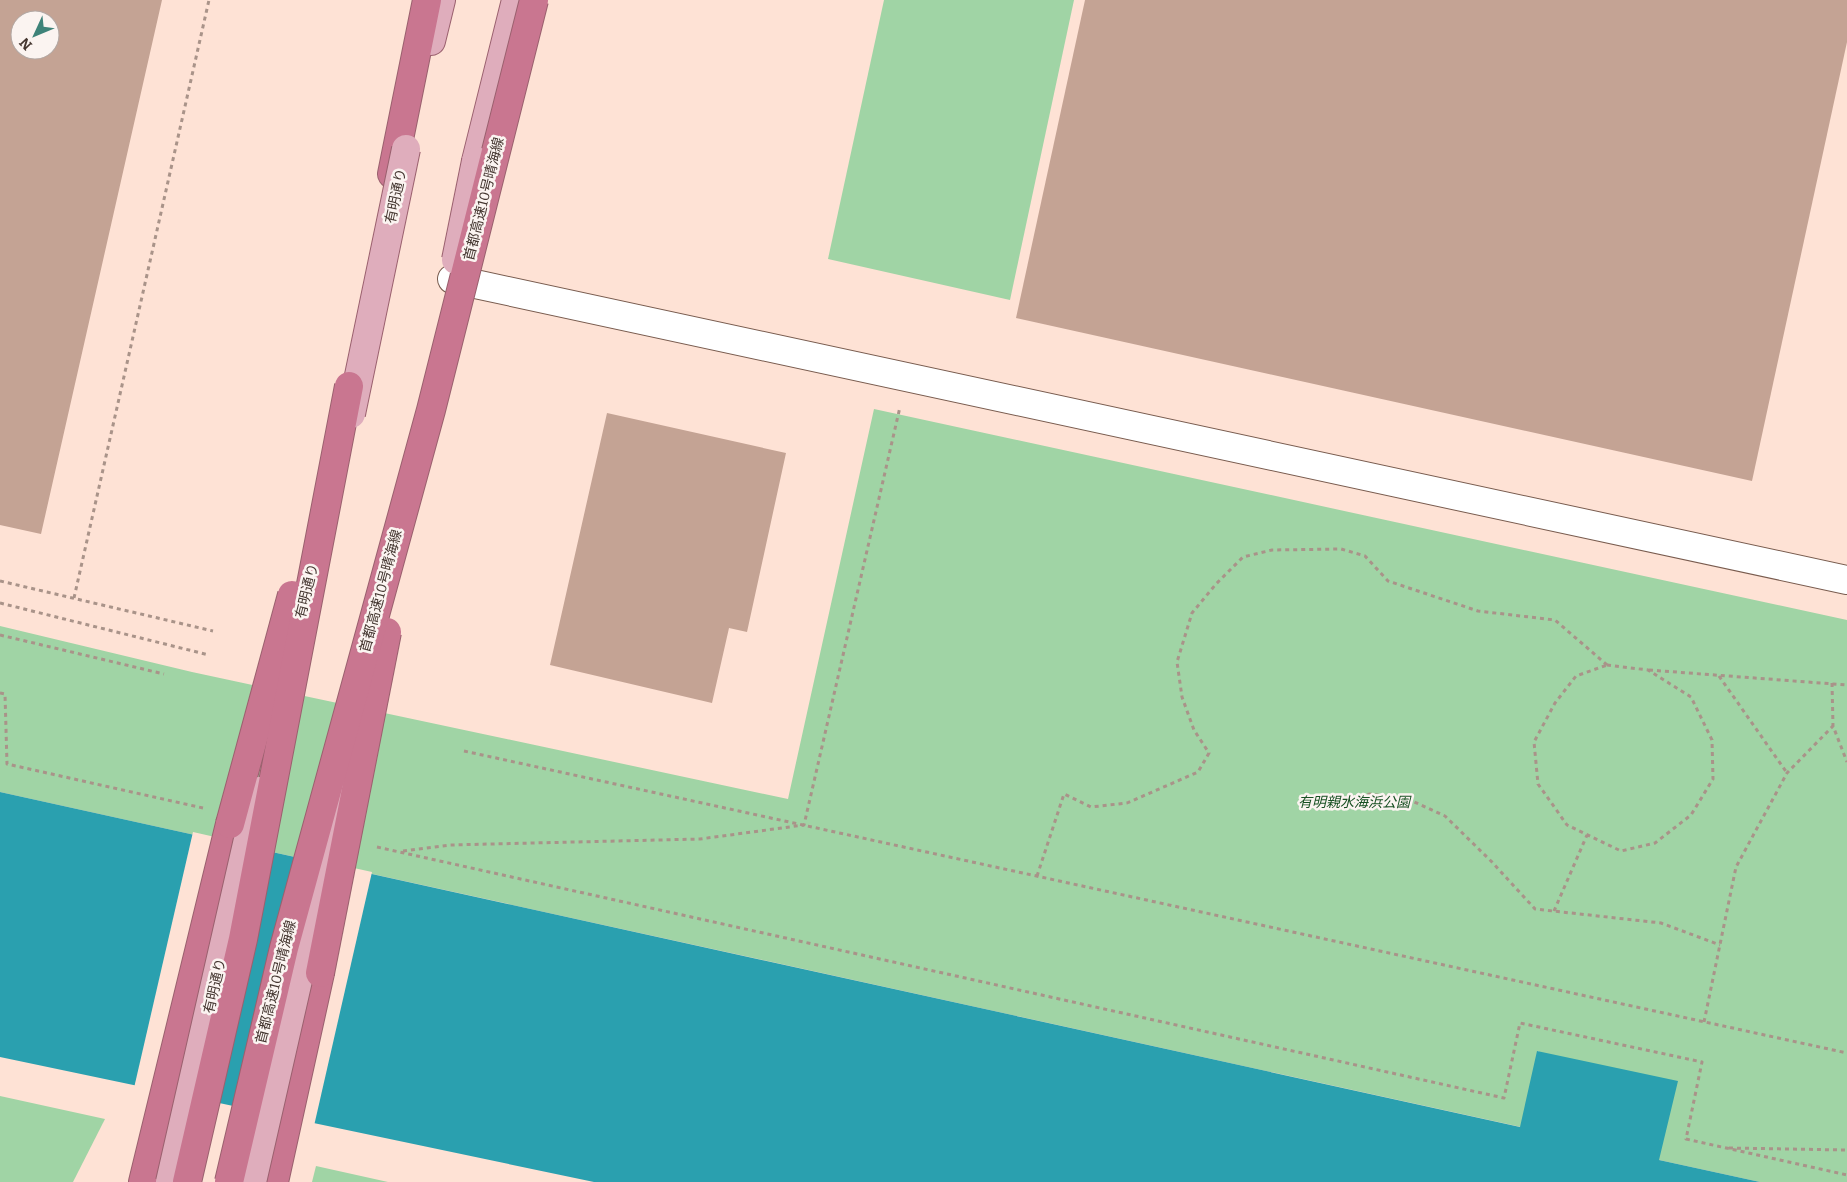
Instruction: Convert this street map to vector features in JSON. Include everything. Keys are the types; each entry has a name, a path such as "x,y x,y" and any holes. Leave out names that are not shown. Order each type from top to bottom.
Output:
{"highway":[{"path":"187,1182 243,939 349,386 427,0"},
{"name":"首都高速10号晴海線","path":"229,1182 284,948 431,410 534,0"},
{"path":"143,1182 230,824 349,386"},
{"path":"274,1182 320,973 431,410"}],"main road":[{"name":"有明通り","path":"170,1182 270,741 357,388 406,149 441,0"},
{"path":"252,1182 329,849 476,162 516,0"}],"street":[{"path":"452,279 1847,580"}],"path":[{"path":"74,598 209,0"},
{"path":"804,825 901,404"},
{"path":"1037,876 1064,794 1092,807 1127,803 1198,772 1210,753 1194,730 1182,697 1177,662 1192,614 1216,584 1243,557 1272,550 1316,549 1341,549 1365,556 1388,581 1478,611 1555,620 1607,666"},
{"path":"0,581 213,631"},
{"path":"0,603 209,655"},
{"path":"0,635 164,674"},
{"path":"1648,670 1692,697 1712,740 1713,779 1691,815 1655,843 1621,851 1567,825 1538,784 1534,742 1555,703 1576,676 1607,666 1847,684"},
{"path":"1718,675 1787,774"},
{"path":"1832,683 1833,726 1847,762"},
{"path":"0,693 5,694 7,764 208,809"},
{"path":"1704,1022 1736,866 1787,774 1833,726"},
{"path":"464,751 1847,1054"},
{"path":"1328,801 1370,794 1410,800 1445,816 1535,909 1661,923 1720,945"},
{"path":"400,852 450,844 700,839 804,825"},
{"path":"1554,911 1587,835"},
{"path":"371,846 1504,1098 1520,1023 1702,1062 1686,1139 1847,1175"},
{"path":"1721,1147 1847,1150"}],"green space":[{"path":"884,0 1074,0 1010,300 828,259"},
{"name":"有明親水海浜公園","path":"874,409 1847,620 1847,1182 1760,1182 1659,1160 1538,1051 1521,1127 0,792 0,626 192,672 788,799"},
{"path":"0,1096 105,1119 73,1182 0,1182"},
{"path":"316,1166 388,1182 312,1182"}],"water":[{"path":"0,792 1520,1127 1537,1051 1678,1081 1659,1160 1760,1182 594,1182 0,1057"}],"pier":[{"path":"193,832 272,850 215,1105 134,1088"},
{"path":"295,855 372,872 314,1126 235,1109"}],"building":[{"path":"0,0 162,0 41,534 0,525"},
{"path":"1085,0 1847,0 1847,42 1752,481 1016,318"},
{"path":"607,413 786,453 747,632 729,628 712,703 550,665"}]}
